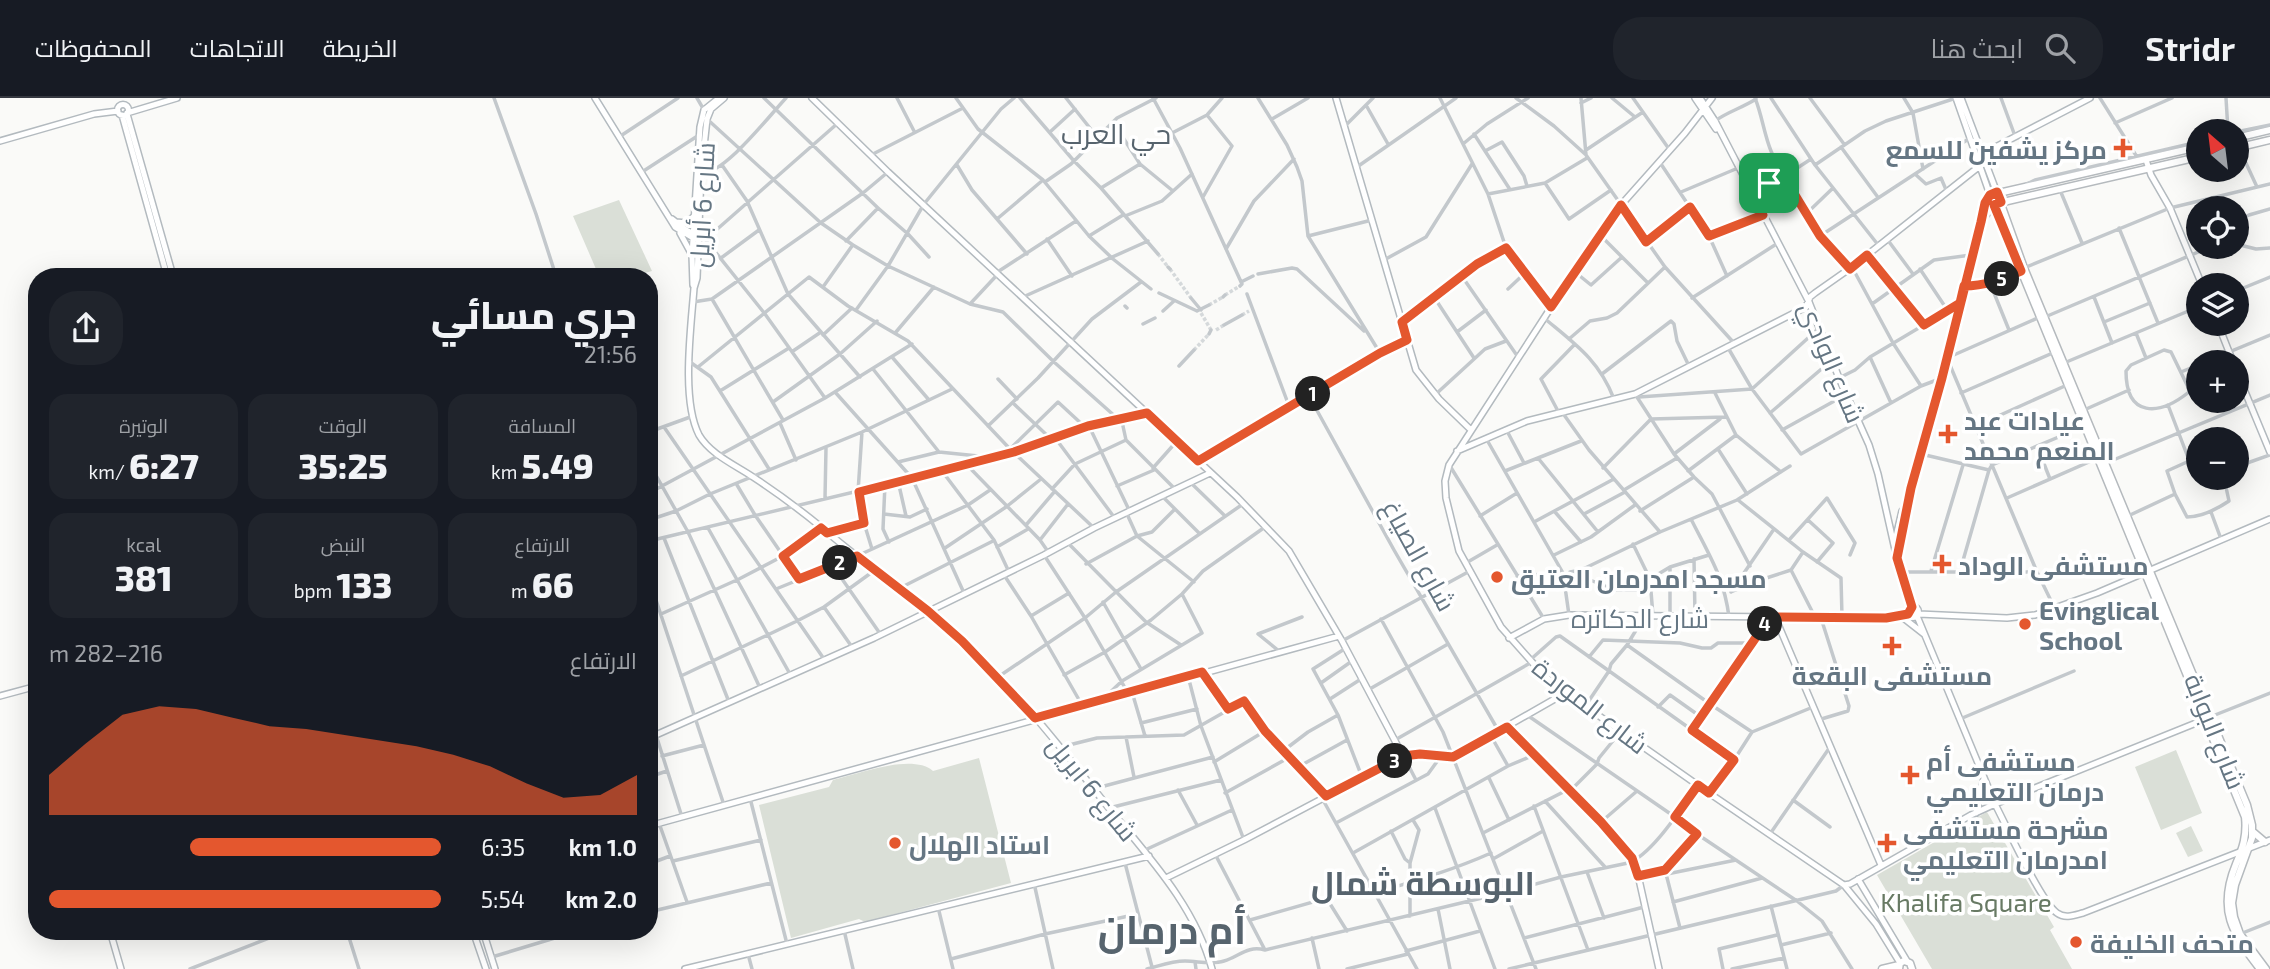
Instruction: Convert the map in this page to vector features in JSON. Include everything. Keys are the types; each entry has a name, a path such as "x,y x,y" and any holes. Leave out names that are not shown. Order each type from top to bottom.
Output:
{"main road":[{"path":"2249,135 2270,130"},
{"path":"2249,145 2270,140"},
{"path":"2147,571 2106,463 2022,269 1993,191 2186,150"},
{"path":"1998,207 2059,188 2186,160"},
{"path":"2043,317 2054,352 2147,571"},
{"name":"شارع البوابة","path":"2147,571 2247,805 2252,831 2232,895 2234,917 2240,934 2266,969"},
{"name":"شارع البوابة","path":"2208,718 2245,817 2245,850 2229,883 2227,909 2235,934 2260,969"},
{"path":"2252,831 2268,841"},
{"path":"1882,969 1901,964 1912,965 1912,969"}],"street":[{"path":"116,98 124,111"},
{"path":"124,98 124,111 170,268"},
{"path":"0,141 94,114 147,108 177,98"},
{"path":"494,98 553,268"},
{"path":"619,137 678,98"},
{"path":"696,98 705,110"},
{"name":"شارع 6 أبريل","path":"694,289 692,255 699,174 699,135 705,110 722,98"},
{"name":"شارع 6 أبريل","path":"694,289 697,278 694,216 707,118 711,109 722,98"},
{"path":"764,98 929,257"},
{"path":"699,174 707,174 722,165 786,98"},
{"path":"897,98 914,131"},
{"path":"956,98 982,133 1044,181 1089,236 1112,259 1150,289"},
{"path":"720,391 822,333 854,309 888,266 924,204 1001,109 1014,98"},
{"path":"1020,98 1158,254"},
{"path":"1066,98 1097,137"},
{"path":"1172,134 1207,115 1222,98"},
{"path":"1258,98 1294,159 1302,181 1308,236 1380,353"},
{"path":"1272,120 1308,98"},
{"path":"1336,98 1417,373 1471,430"},
{"path":"1344,127 1373,98"},
{"path":"1440,98 1488,194 1506,248 1551,307"},
{"path":"1357,167 1456,98"},
{"path":"1516,98 1586,154 1646,242 1730,344 1752,389 1801,454 1921,386 1942,378"},
{"path":"1463,145 1487,124 1528,98"},
{"path":"1586,154 1581,101 1591,98"},
{"path":"1612,98 1635,117"},
{"path":"1633,98 1669,149"},
{"path":"1698,98 1718,132"},
{"name":"شارع الموردة","path":"1712,98 1621,205 1551,307 1449,465 1445,481 1446,498 1455,539 1468,572 1509,638 1548,679 1844,885 1876,924 1901,964"},
{"path":"1715,121 1724,114 1741,109 1756,98 1768,141 1784,177 1820,236 1851,268 1921,386"},
{"path":"1771,98 1815,165 1879,246"},
{"path":"1810,98 1877,197"},
{"path":"1904,98 1913,113 1923,169"},
{"path":"1815,165 1865,131 1958,98"},
{"path":"1958,98 1970,138 1993,191"},
{"path":"1958,98 1982,154 1993,191"},
{"path":"2001,98 2015,136"},
{"path":"1982,154 2090,98"},
{"path":"2100,98 2137,157"},
{"path":"2115,123 2172,98"},
{"path":"2226,98 2227,119"},
{"path":"598,99 692,255"},
{"path":"817,99 888,172 1243,503 1289,551 1341,638 1416,780"},
{"path":"997,219 1074,161 1123,114 1154,99 1203,197 1241,284 1253,276"},
{"path":"1367,102 1388,144"},
{"path":"871,155 963,108"},
{"path":"1050,132 1075,109"},
{"path":"1704,109 1715,121 1718,132"},
{"path":"1488,194 1545,183 1643,112"},
{"path":"1203,197 1232,146 1207,115"},
{"path":"707,118 821,223 846,241 888,266 970,304 1003,312 1054,362 1119,418 1126,440 1177,491"},
{"path":"705,239 838,122"},
{"path":"1113,122 1140,164 1173,191"},
{"path":"2249,129 2270,125"},
{"name":"شارع الوادي","path":"1718,132 1810,302 1871,452 1912,607"},
{"path":"1474,134 1510,189"},
{"path":"642,172 699,135"},
{"path":"1820,236 1970,138"},
{"path":"1485,151 1502,142 1525,177 1527,186"},
{"path":"2107,166 2186,145"},
{"path":"1226,249 1254,201 1294,159"},
{"path":"1748,187 1774,182 1811,159"},
{"path":"2149,159 2157,184 2186,248"},
{"path":"1659,161 1709,236 1727,276"},
{"path":"1384,260 1426,237 1472,163"},
{"path":"1101,188 1140,164"},
{"path":"722,165 747,201 788,294 860,377"},
{"path":"957,165 969,186 1027,254"},
{"path":"1636,396 1730,344 1806,307 1810,297 1981,165"},
{"path":"1681,192 1738,168"},
{"path":"2249,171 2257,187"},
{"path":"693,303 712,299 821,223 888,172"},
{"path":"1089,236 1125,215 1162,201 1192,174"},
{"path":"1915,174 1926,184 1941,178 1947,192"},
{"path":"1545,183 1569,219 1611,190"},
{"path":"1964,286 1990,283 2170,208 2270,184"},
{"path":"1806,214 1833,188"},
{"path":"2059,188 2082,243"},
{"path":"1897,558 1985,203 1993,191"},
{"path":"151,207 165,268"},
{"path":"1646,242 1690,207"},
{"path":"1981,222 1998,207"},
{"path":"846,241 877,208"},
{"path":"2249,215 2270,209"},
{"path":"1709,236 1763,215"},
{"path":"673,220 687,223 694,216"},
{"path":"673,220 695,237"},
{"path":"1308,236 1372,220"},
{"path":"970,304 997,274 1076,221"},
{"path":"2119,228 2158,324"},
{"path":"678,230 705,239 765,314 825,398"},
{"path":"721,258 760,230"},
{"path":"1600,235 1648,284"},
{"path":"1047,239 1072,276"},
{"path":"1887,239 1913,275"},
{"path":"1023,297 1148,241"},
{"path":"1692,298 1778,243"},
{"path":"823,286 853,245"},
{"path":"2249,247 2270,248"},
{"path":"1402,322 1480,261 1506,248"},
{"path":"1872,304 1934,260 1973,254"},
{"path":"1867,255 1924,325"},
{"path":"1947,358 2186,256"},
{"path":"1575,272 1592,285 1622,257"},
{"path":"1569,339 1590,321 1614,315 1665,267"},
{"path":"1258,274 1297,269 1368,334"},
{"path":"1920,269 1948,311"},
{"path":"1508,289 1525,273"},
{"path":"1461,275 1519,357"},
{"path":"698,367 808,277 912,344 988,426 1094,528"},
{"path":"2249,286 2270,277"},
{"path":"988,426 1054,362 1093,319 1120,301 1141,282"},
{"path":"1990,283 2009,331"},
{"path":"896,332 934,287"},
{"name":"شارع 6 ابريل","path":"694,289 689,394 700,437 719,455 793,506 928,611 998,677 1166,878 1186,910 1211,966"},
{"path":"1158,293 1200,311"},
{"path":"1247,294 1290,408"},
{"path":"1434,297 1474,358"},
{"path":"2094,297 2112,343"},
{"path":"1191,298 1200,311"},
{"path":"712,299 773,402 796,460"},
{"path":"1163,311 1174,301"},
{"path":"1839,378 1960,303"},
{"path":"2104,322 2150,303"},
{"path":"1200,311 1209,305"},
{"path":"1457,332 1487,310"},
{"path":"2064,363 2186,312"},
{"path":"1224,325 1242,315"},
{"path":"1143,324 1156,318"},
{"path":"1544,318 1589,355 1602,374 1614,400"},
{"path":"773,402 840,355 877,321"},
{"path":"1602,374 1671,321 1689,366"},
{"path":"1457,452 1527,421 1614,400 1636,396 1752,389 1819,328"},
{"path":"2136,333 2146,358"},
{"path":"2236,350 2270,335"},
{"path":"1198,461 1380,353 1407,340"},
{"path":"1436,395 1488,347 1506,341"},
{"path":"658,489 825,398 912,344"},
{"path":"1575,344 1541,379 1581,441 1660,532"},
{"path":"1179,366 1194,350"},
{"path":"2164,350 2171,352 2189,392 2168,405 2150,410 2139,407 2129,390 2126,371 2131,365 2146,358 2164,350"},
{"path":"1961,393 2054,352"},
{"path":"892,357 929,400"},
{"path":"1870,357 1891,403"},
{"path":"1947,358 2055,609"},
{"path":"1770,413 1832,359"},
{"path":"690,362 711,377 769,469"},
{"path":"873,369 939,452"},
{"path":"2181,372 2186,370"},
{"path":"998,379 1017,399"},
{"path":"1976,426 2068,385"},
{"path":"658,517 869,429 952,388"},
{"path":"2084,410 2129,390"},
{"path":"835,392 912,478 964,593"},
{"path":"1716,393 1723,417 1736,435 1781,472"},
{"path":"1782,430 1847,394"},
{"path":"2106,463 2270,395"},
{"name":"شارع الصياغ","path":"1309,396 1499,732"},
{"path":"1636,396 1676,456 1693,477 1712,494 1750,566"},
{"path":"1012,450 1059,402 1087,426 1117,486 1137,536 1194,582"},
{"path":"1013,403 1054,439 1115,519"},
{"path":"2249,462 2270,453 2250,403"},
{"path":"2168,405 2186,452"},
{"path":"658,539 967,465 1054,439 1087,426 1147,413"},
{"path":"658,429 693,416"},
{"path":"1603,468 1651,419 1723,417"},
{"path":"1584,514 1625,491 1676,456 1723,417"},
{"path":"1960,571 1992,465 2085,426"},
{"path":"664,427 824,659"},
{"path":"1506,429 1524,463"},
{"path":"862,432 859,492 872,549"},
{"path":"1688,471 1736,435"},
{"path":"997,547 1027,527 1075,464 1126,440"},
{"path":"1487,440 1563,573 1569,615"},
{"path":"1117,486 1153,468 1177,441"},
{"path":"1505,471 1581,441"},
{"path":"2037,446 2050,479"},
{"path":"825,498 826,447"},
{"path":"1718,449 1747,494"},
{"path":"898,462 939,452 995,457"},
{"path":"1921,454 1989,470"},
{"path":"1538,458 1598,531"},
{"path":"2007,498 2098,458"},
{"path":"2186,462 2167,471 2186,517 2211,511 2229,501 2227,490"},
{"path":"967,465 1040,540 1130,692 1145,736"},
{"path":"1449,465 1544,619"},
{"path":"1931,571 1963,465"},
{"path":"1517,576 1581,570 1633,544 1737,500 1790,466"},
{"path":"942,471 994,540 1006,573 1082,705"},
{"path":"658,734 881,635 1210,473"},
{"path":"1640,511 1693,477"},
{"path":"945,548 1006,507 1041,479"},
{"path":"1534,522 1613,479"},
{"path":"658,480 688,532 761,690"},
{"path":"898,481 906,516"},
{"path":"1191,483 1224,515"},
{"path":"736,484 799,579"},
{"path":"885,484 883,529 889,542"},
{"path":"776,589 968,506 990,490"},
{"path":"1480,517 1517,494"},
{"path":"2127,516 2175,494"},
{"path":"1163,497 1199,533"},
{"path":"1789,540 1827,498 1855,543 1850,555"},
{"path":"1737,500 1841,578 1842,618"},
{"path":"998,677 1085,618 1116,592 1243,503"},
{"path":"1040,540 1068,504"},
{"path":"1553,556 1581,542 1635,505"},
{"path":"1894,544 1902,511 1908,505"},
{"path":"884,514 910,517 927,509"},
{"path":"1086,564 1137,536 1152,532 1175,509"},
{"path":"1886,510 1902,511"},
{"path":"1555,511 1581,542"},
{"path":"2211,511 2221,539"},
{"path":"1691,519 1722,579 1729,617"},
{"path":"1918,613 2022,617 2055,609 2270,519"},
{"path":"1808,520 1833,543 1817,562"},
{"path":"827,533 864,523"},
{"path":"1064,675 1124,639 1182,594 1203,571 1265,527"},
{"path":"708,528 791,676"},
{"path":"661,614 761,568 783,556 821,528"},
{"path":"1731,592 1774,529"},
{"path":"664,538 730,704"},
{"path":"898,589 994,540"},
{"path":"1067,542 1146,622 1181,645"},
{"path":"1633,544 1650,579 1653,616"},
{"path":"1464,564 1497,545"},
{"path":"1726,595 1791,570 1803,552"},
{"path":"1650,579 1670,567 1709,555"},
{"path":"1694,559 1695,617"},
{"path":"833,566 881,635"},
{"path":"1670,567 1671,617"},
{"path":"681,676 770,636 824,607 875,570"},
{"path":"1791,570 1818,617 1849,706 1846,711 1818,720"},
{"path":"687,902 659,823 977,737 1035,718 1279,651 1341,638 1468,572"},
{"path":"1570,572 1615,590 1652,590"},
{"path":"1901,572 2037,572"},
{"path":"1031,616 1069,593"},
{"path":"1102,700 1122,681 1202,633 1182,594"},
{"path":"1103,602 1141,669"},
{"path":"658,605 724,805"},
{"path":"824,607 852,647"},
{"path":"1908,614 1912,607 1918,613 1995,804 2042,892 2051,907 2061,915 2083,913 2268,841"},
{"name":"شارع الدكاتره","path":"1509,638 1544,619 1569,615 1886,618 1908,614 1912,617 1918,613"},
{"path":"1900,615 1925,633"},
{"path":"1925,633 1934,615"},
{"path":"1279,651 1258,634 1302,617"},
{"path":"1586,706 1644,617"},
{"path":"1692,730 1773,617 1881,865"},
{"path":"1381,619 1436,716 1536,969"},
{"path":"1395,740 1531,661 1558,636 1734,760"},
{"path":"1589,657 1600,640 1680,643 1702,648 1711,648 1718,643 1753,643"},
{"path":"1629,643 1752,732"},
{"path":"1368,690 1448,644"},
{"path":"1346,648 1315,667 1314,671 1338,715 1362,778"},
{"path":"1321,684 1352,661"},
{"path":"1960,719 2074,671"},
{"path":"1202,672 1228,709"},
{"path":"1188,676 1201,726 1244,840"},
{"path":"1330,699 1362,678"},
{"path":"0,696 28,688"},
{"path":"1166,878 1403,756 1420,754 1453,757 1567,692"},
{"path":"1509,969 1836,891 1995,804 2270,692"},
{"path":"1658,707 1670,695 1701,717"},
{"path":"1062,752 1069,745 1097,738 1184,734 1244,701 1265,731 1324,798 1417,969"},
{"path":"1709,793 1752,732 1813,707"},
{"path":"1141,723 1197,709"},
{"path":"1283,751 1308,732 1338,715"},
{"path":"1527,715 1797,901 1825,923 1852,969"},
{"path":"1507,727 1570,789 1634,861 1659,969"},
{"path":"1093,789 1214,759 1265,731"},
{"path":"1483,834 1570,789 1597,764 1598,758 1621,731"},
{"path":"1491,736 1508,766"},
{"path":"1126,737 1134,777"},
{"path":"1298,767 1347,740"},
{"path":"662,756 704,745"},
{"path":"1770,834 1830,747"},
{"path":"658,748 682,817"},
{"path":"1353,853 1508,766 1534,755"},
{"path":"1225,793 1288,757"},
{"path":"1336,824 1431,771 1441,757"},
{"path":"658,774 667,771"},
{"path":"1489,777 1509,820"},
{"path":"1976,813 1984,778"},
{"path":"1109,808 1221,780"},
{"path":"1125,862 1150,969 1175,962 1195,962 1211,966 1227,961 1236,954 1258,948 1265,950 1348,931 1634,861 1651,846 1698,785"},
{"path":"1178,790 1196,825"},
{"path":"1601,822 1637,791"},
{"path":"750,798 787,944"},
{"path":"1793,800 1830,827"},
{"path":"1545,801 1605,868"},
{"path":"1534,806 1588,950"},
{"path":"1435,808 1495,969"},
{"path":"1144,850 1232,810"},
{"path":"1410,916 1410,863 1419,830 1413,820"},
{"path":"1391,831 1405,859 1410,863"},
{"path":"1493,859 1543,831"},
{"path":"1666,872 1697,834"},
{"path":"658,862 761,840"},
{"path":"1375,893 1411,883 1491,853"},
{"path":"1215,854 1265,950"},
{"path":"685,969 1149,856"},
{"path":"1638,876 1736,860"},
{"path":"1587,872 1604,918"},
{"path":"1666,872 1680,928"},
{"path":"1673,902 1762,878"},
{"path":"1858,879 1901,964"},
{"path":"658,910 771,883"},
{"path":"1034,883 1053,969"},
{"path":"1250,920 1370,886"},
{"path":"1327,899 1348,931"},
{"path":"1771,906 1787,969"},
{"path":"938,907 953,969"},
{"path":"1524,938 1645,907"},
{"path":"1438,909 1450,969"},
{"path":"951,959 1045,934 1138,915"},
{"path":"2240,934 2270,922"},
{"path":"844,930 853,969"},
{"path":"1347,969 1480,931"},
{"path":"1781,945 1831,933"},
{"path":"1723,969 1719,948 1777,934"},
{"path":"1312,939 1319,969"},
{"path":"113,940 121,969"},
{"path":"190,969 264,940"},
{"path":"350,940 359,969"},
{"path":"476,940 486,969"},
{"path":"485,940 495,969"},
{"path":"492,957 542,940"},
{"path":"748,954 752,969"},
{"path":"1732,969 1784,958"},
{"path":"1195,962 1196,969"}],"green space":[{"path":"619,200 651,268 596,268 573,216"},
{"path":"2176,750 2202,813 2161,830 2135,767"},
{"name":"استاد الهلال","path":"979,758 1011,883 865,922 859,919 791,938 759,805 829,787 833,780 885,766 912,764 933,771"},
{"name":"Khalifa Square","path":"1987,812 2054,927 2050,930 2072,969 1932,969 1877,875"},
{"path":"2191,826 2203,851 2188,857 2176,833"}],"tunnel":[{"path":"1158,254 1168,267"},
{"path":"1170,269 1191,298"},
{"path":"1225,295 1240,286"},
{"path":"1209,305 1223,297"},
{"path":"1242,315 1249,311"},
{"path":"1201,313 1211,330"},
{"path":"1216,330 1224,325"},
{"path":"1194,350 1209,334"}],"place":[{"name":"مركز يشفين للسمع","path":"2123,148"},
{"name":"عيادات عبد المنعم محمد","path":"1948,434"},
{"name":"مستشفى الوداد","path":"1942,564"},
{"name":"مسجد امدرمان العتيق","path":"1497,577"},
{"name":"Evinglical School","path":"2025,624"},
{"name":"مستشفى البقعة","path":"1892,646"},
{"name":"مستشفى أم درمان التعليمي","path":"1910,775"},
{"name":"استاد الهلال","path":"895,843"},
{"name":"مشرحة مستشفى امدرمان التعليمي","path":"1887,843"},
{"name":"متحف الخليفة","path":"2076,942"}],"district":[{"name":"حي العرب","path":"1116,133"},
{"name":"البوسطة شمال","path":"1423,882"},
{"name":"أم درمان","path":"1172,928"}],"route":[{"path":"1769,183 1748,187 1763,215 1709,236 1690,207 1646,242 1621,205 1551,307 1506,248 1461,275 1402,322 1407,340 1380,353 1198,461 1147,413 1117,418 1014,452 859,492 864,523 827,533 821,528 783,556 799,579 857,556 928,611 975,652 1035,718 1202,672 1228,709 1244,701 1265,731 1326,796 1403,756 1429,754 1453,757 1507,727 1601,822 1632,858 1638,876 1665,870 1697,834 1675,817 1698,785 1709,793 1734,760 1692,730 1770,617 1886,618 1908,614 1909,608 1912,607 1897,558 1911,488 1942,378 1960,303 1981,222 1982,212 1990,195 1997,192 2001,202 1994,205 2021,271 1995,282 1977,286 1964,286 1960,303 1924,325 1867,255 1850,269 1820,236 1784,177 1769,183"}]}
